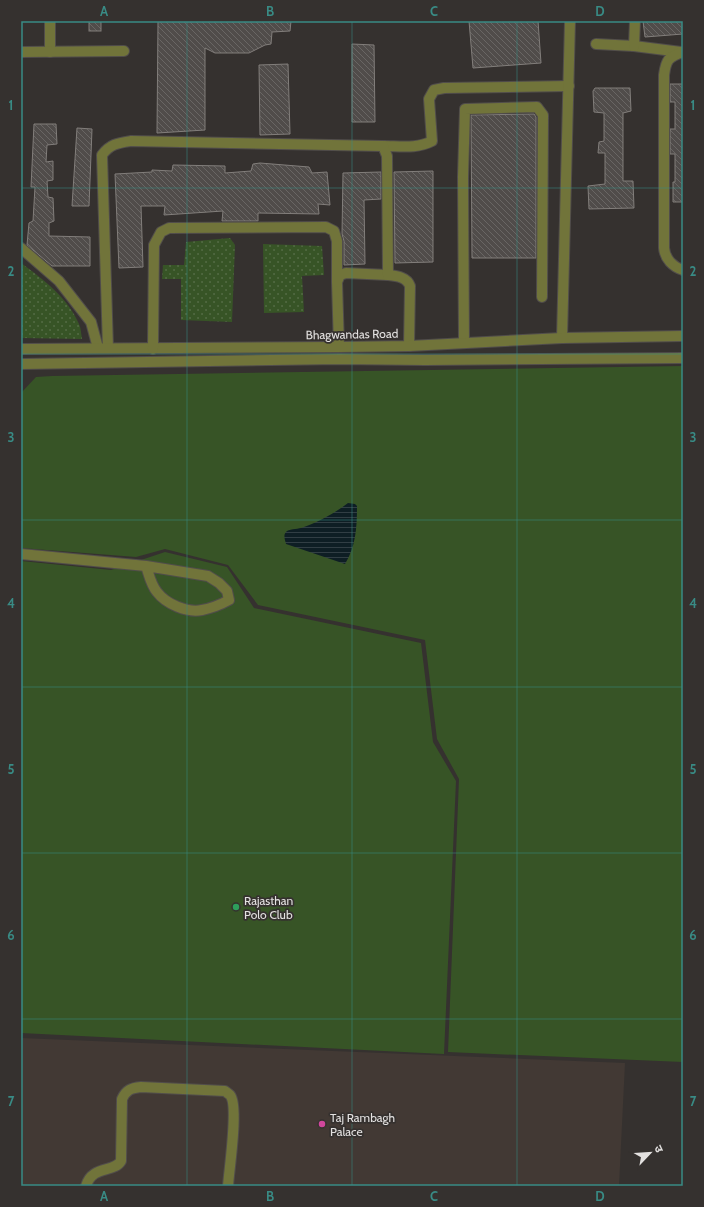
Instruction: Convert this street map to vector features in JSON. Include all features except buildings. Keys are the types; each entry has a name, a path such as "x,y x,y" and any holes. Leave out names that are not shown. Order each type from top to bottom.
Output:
{"street":[{"path":"50,21 50,52"},
{"path":"562,338 570,21"},
{"path":"634,46 635,21"},
{"path":"596,44 634,46 683,52"},
{"path":"653,49 658,53 666,65"},
{"path":"21,52 124,51"},
{"path":"683,52 672,56 668,60 664,75 664,253 670,262 683,270"},
{"path":"103,348 102,155 107,148 118,144 131,142 415,147 425,145 432,141 429,99 434,90 444,88 569,86"},
{"path":"464,343 463,177 465,109 537,107 543,115 542,297"},
{"path":"384,146 387,156 388,274"},
{"path":"153,349 154,245 161,232 169,228 326,227 334,231 337,241 339,347"},
{"path":"21,248 59,280 91,322 103,348"},
{"path":"337,282 340,275 346,273 388,274 404,278 410,286 409,346"},
{"name":"Bhagwandas Road","path":"21,349 409,346 562,338 683,336"},
{"name":"Bhagwandas Road","path":"21,364 339,359 425,360 683,358"},
{"path":"21,554 146,566 208,576 219,583 227,591 229,600 220,605 201,610 188,609 169,603 156,592 146,566"},
{"path":"86,1186 92,1176 99,1170 116,1166 121,1161 122,1099 125,1093 132,1088 141,1086 224,1091 230,1095 233,1102 234,1120 228,1186"}],"shaded area":[{"path":"348,503 355,504 357,506 357,521 354,543 345,564 286,544 284,536 287,531 301,528 313,523 332,514"},
{"name":"Taj Rambagh Palace","path":"21,1038 625,1063 619,1186 21,1186"}],"green space":[{"path":"230,238 235,245 232,322 181,320 181,279 162,279 163,265 184,265 186,242"},
{"path":"263,244 322,246 324,275 302,276 304,312 264,313"},
{"path":"21,263 46,282 62,297 80,326 82,339 21,338"},
{"path":"683,366 683,1062 448,1052 459,779 437,739 425,640 258,605 228,565 165,549 136,557 21,548 21,393 36,377 52,376"},
{"name":"Rajasthan Polo Club","path":"165,552 227,567 254,608 421,643 433,742 456,781 444,1054 21,1033 21,561 111,570"}],"place":[{"name":"Rajasthan Polo Club","path":"236,907"},
{"name":"Taj Rambagh Palace","path":"322,1124"}]}
